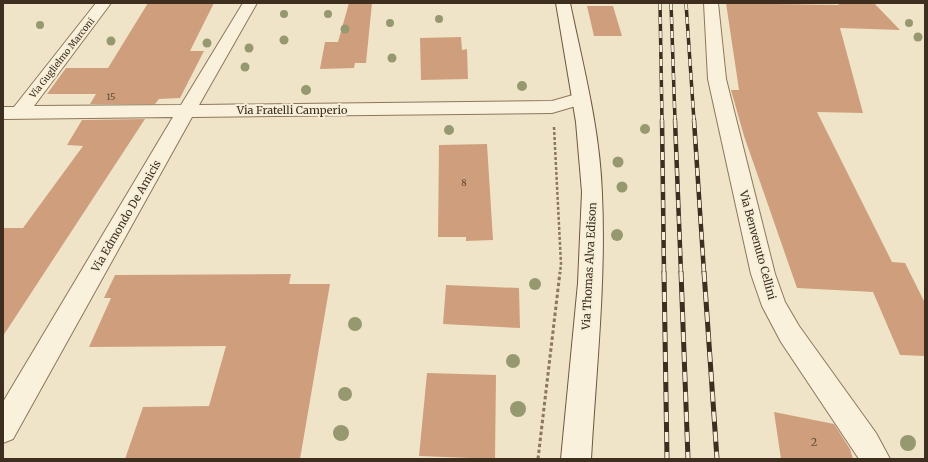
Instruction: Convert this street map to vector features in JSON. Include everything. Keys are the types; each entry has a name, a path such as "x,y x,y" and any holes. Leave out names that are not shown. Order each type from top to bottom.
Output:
{"street":[{"name":"Via Guglielmo Marconi","path":"12,113 104,3"},
{"name":"Via Edmondo De Amicis","path":"3,429 250,3"},
{"name":"Via Thomas Alva Edison","path":"562,3 585,122 592,192 592,230 576,459"},
{"name":"Via Benvenuto Cellini","path":"711,3 717,79 763,274 774,306 790,334 866,443 875,459"},
{"name":"Via Fratelli Camperio","path":"12,113 552,107 580,99"}],"path":[{"path":"538,459 561,264 552,107"}],"building":[{"path":"148,3 214,3 190,51 204,51 180,98 159,99 155,104 90,104 96,94 47,94 66,68 108,68"},
{"path":"349,3 372,3 366,63 355,63 354,68 320,69 325,42 338,42"},
{"path":"726,3 839,5 838,3 874,3 900,30 840,28 863,113 817,112 892,262 905,263 925,303 925,356 900,355 873,292 797,288 744,136 731,90 739,90"},
{"path":"587,6 613,6 622,36 594,36"},
{"path":"461,37 462,50 467,49 468,79 421,80 420,38"},
{"path":"145,119 3,336 3,228 23,228 83,146 67,145 82,120"},
{"path":"487,144 493,240 466,241 466,237 438,237 439,145"},
{"path":"291,274 289,284 330,284 300,459 125,459 143,407 209,406 226,346 89,347 111,298 104,298 115,275"},
{"path":"446,285 519,288 520,328 443,324"},
{"path":"427,373 496,375 495,459 419,456"},
{"path":"774,412 834,424 850,449 853,459 781,459"}],"railway":[{"path":"660,3 662,121"},
{"path":"671,3 675,121"},
{"path":"686,3 694,121"},
{"path":"662,120 664,273"},
{"path":"675,120 681,273"},
{"path":"694,120 704,273"},
{"path":"664,272 667,459"},
{"path":"681,272 688,459"},
{"path":"704,272 717,459"}]}
